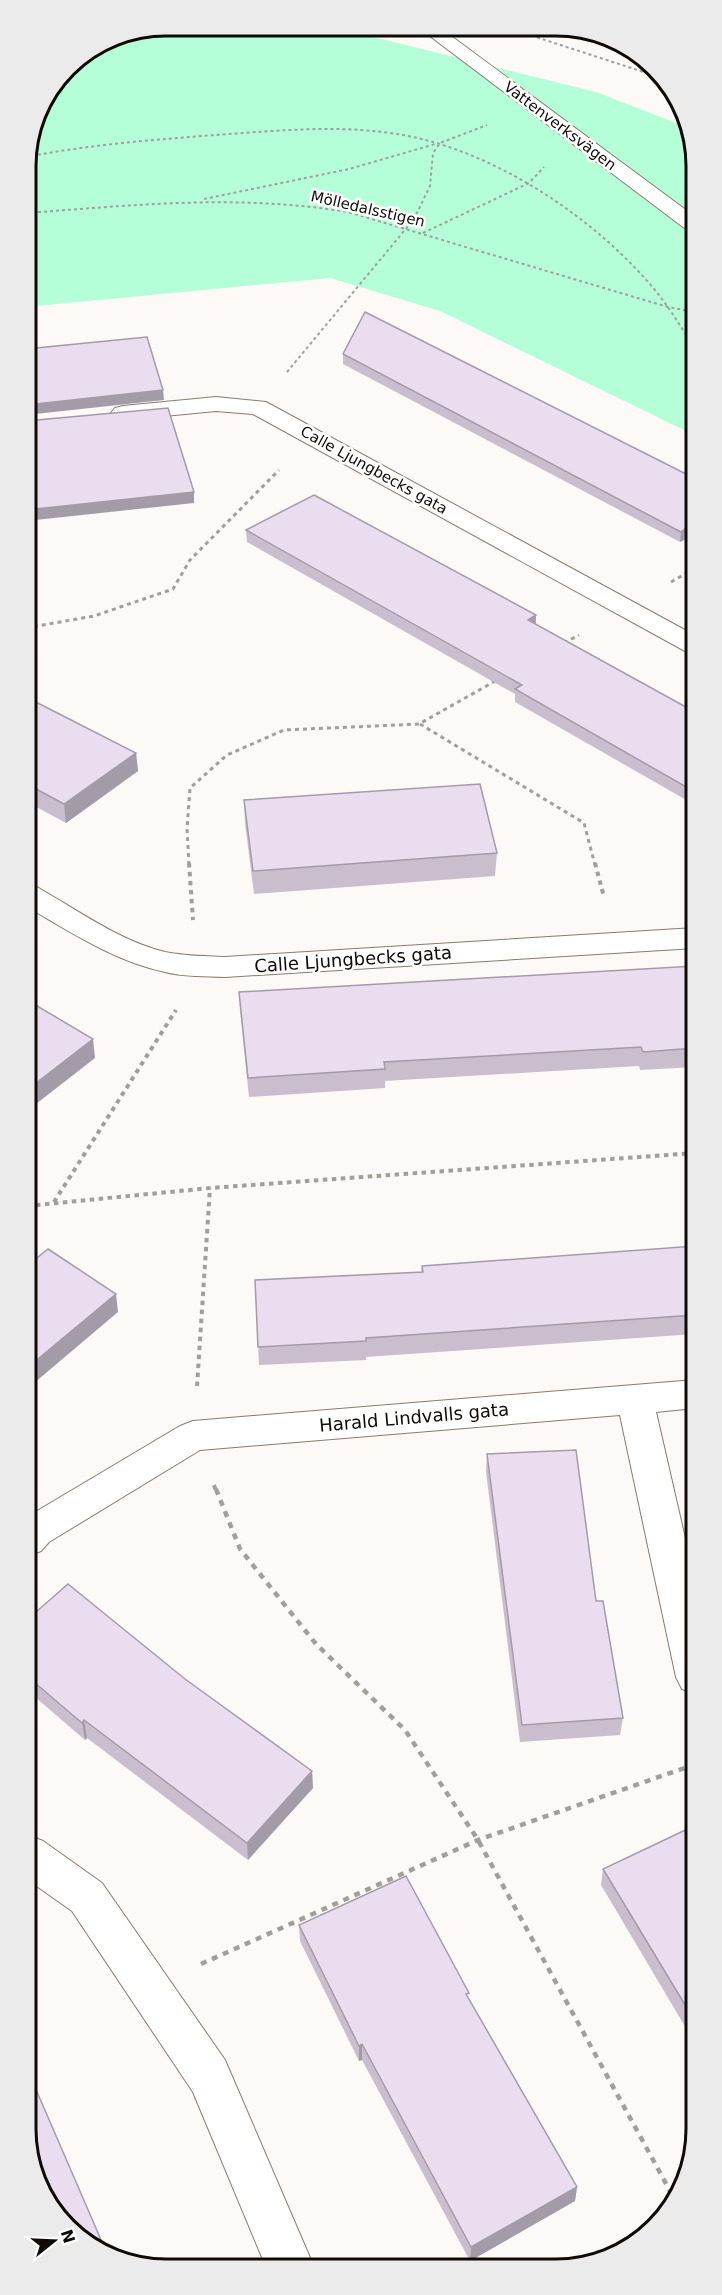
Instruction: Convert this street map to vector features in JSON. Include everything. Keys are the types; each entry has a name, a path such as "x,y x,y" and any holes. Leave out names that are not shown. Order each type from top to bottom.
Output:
{"street":[{"name":"Vattenverksvägen","path":"439,36 686,220"},
{"name":"Calle Ljungbecks gata","path":"97,415 216,404 258,407 686,641"},
{"name":"Calle Ljungbecks gata","path":"36,899 133,949 164,962 195,966 225,967 686,939"},
{"name":"Harald Lindvalls gata","path":"194,1436 686,1395"},
{"path":"635,1399 686,1631"},
{"path":"36,1532 194,1436"},
{"path":"36,1861 87,1897 209,2076 287,2259"}],"path":[{"path":"535,36 647,73"},
{"path":"190,201 349,169 440,143 470,129"},
{"path":"36,155 102,143 291,130 355,130 397,134 440,143 488,161 530,183 615,250 653,287 686,335"},
{"path":"258,407 405,228 424,201 430,186 433,153 440,143"},
{"path":"423,233 530,183 546,163"},
{"name":"Mölledalsstigen","path":"36,212 190,201 251,200 300,204 348,212 686,310"},
{"path":"36,626 94,616 174,589 190,560 313,436"},
{"path":"554,648 686,574"},
{"path":"54,1202 169,1024 195,966 187,829 190,788 227,754 284,730 419,724 502,677"},
{"path":"419,724 584,823 616,943"},
{"path":"36,1205 210,1188 686,1154"},
{"path":"210,1188 194,1436 240,1549 316,1644 405,1730 478,1840 670,2191"},
{"path":"148,1987 478,1840 686,1767"}],"green space":[{"path":"166,36 369,36 596,92 679,124 686,157 686,431 440,311 330,278 36,306 36,157 40,132 53,101 80,68 101,53 132,40"}],"building":[{"path":"365,312 686,474 686,530 681,532 343,354"},
{"path":"147,337 163,390 36,404 36,348"},
{"path":"168,408 194,492 36,509 36,420"},
{"path":"314,495 536,615 528,620 686,707 686,787 515,689 522,685 246,530"},
{"path":"36,702 136,753 64,804 36,789"},
{"path":"480,784 497,853 253,871 244,800"},
{"path":"686,967 686,1049 643,1052 641,1047 384,1062 385,1069 248,1078 239,992"},
{"path":"36,1005 93,1039 36,1083"},
{"path":"686,1247 686,1316 366,1338 366,1341 258,1347 255,1280 423,1272 422,1266"},
{"path":"48,1249 116,1294 36,1361 36,1259"},
{"path":"576,1450 596,1601 603,1601 623,1718 522,1725 487,1454"},
{"path":"68,1584 185,1679 312,1771 247,1843 84,1720 82,1723 36,1684 36,1612"},
{"path":"686,1830 686,2006 603,1869"},
{"path":"406,1876 469,1993 466,1994 577,2187 471,2247 362,2044 359,2046 299,1925"},
{"path":"36,2089 102,2243 84,2229 84,2211 66,2211 49,2186 38,2154"}]}
